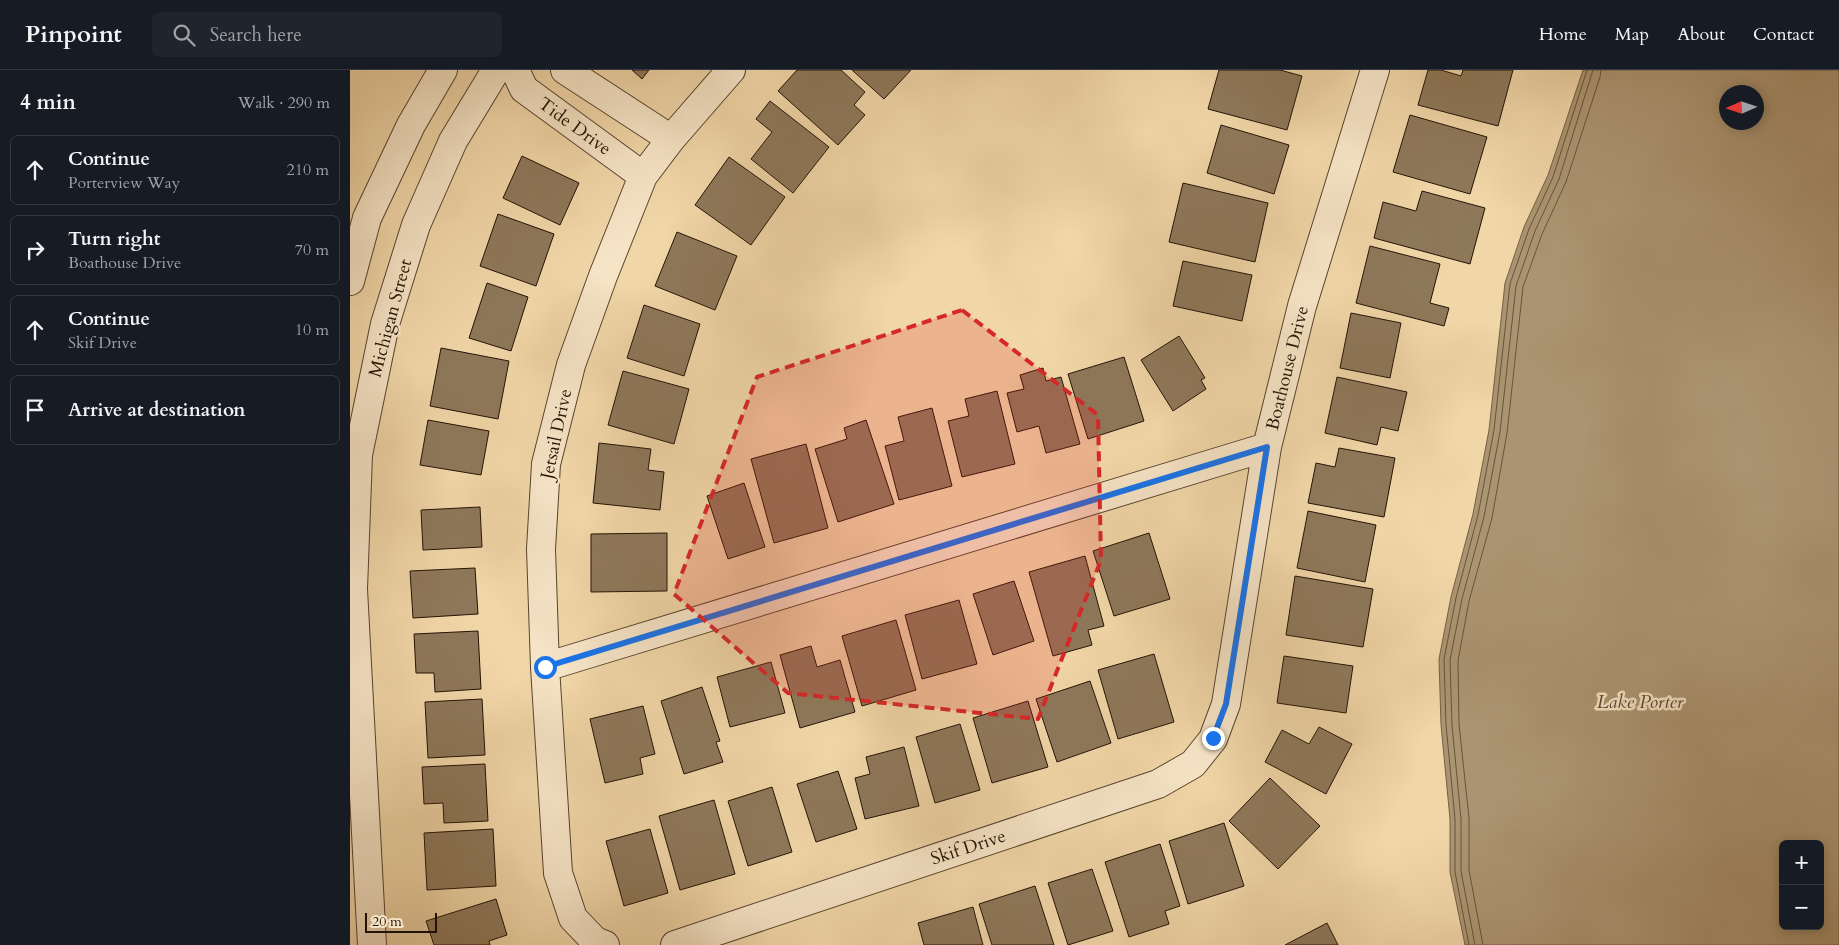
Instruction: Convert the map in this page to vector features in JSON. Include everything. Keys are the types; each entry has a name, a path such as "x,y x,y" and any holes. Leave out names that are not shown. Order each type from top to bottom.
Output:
{"street":[{"path":"350,281 367,218 411,125 443,70"},
{"name":"Michigan Street","path":"372,945 353,589 358,456 385,324 416,225 454,141 496,70"},
{"name":"Tide Drive","path":"515,70 524,89 643,176"},
{"path":"565,70 671,138"},
{"name":"Jetsail Drive","path":"605,945 595,941 573,918 558,873 545,667 541,549 546,464 571,366 603,276 643,176 671,138 731,70"},
{"name":"Boathouse Drive","path":"1226,704 1267,447 1302,306 1375,70"},
{"path":"545,667 1267,447"},
{"name":"Skif Drive","path":"675,945 1158,784 1193,764 1213,738 1226,704"}],"highlighted area":[{"path":"962,310 1098,415 1101,560 1038,719 788,693 674,594 757,377"}],"water":[{"name":"Lake Porter","path":"1583,70 1839,70 1839,945 1465,945 1450,872 1450,819 1441,725 1439,659 1451,597 1473,514 1489,430 1505,283 1524,227 1548,175"}],"building":[{"path":"632,70 649,70 642,79"},
{"path":"797,70 841,70 865,92 854,105 865,115 838,145 778,91"},
{"path":"852,70 911,70 884,99"},
{"path":"1219,70 1280,70 1302,76 1287,130 1208,109"},
{"path":"1428,70 1441,70 1461,76 1463,70 1513,70 1498,126 1418,105"},
{"path":"770,101 829,147 793,193 751,159 772,132 756,119"},
{"path":"1410,115 1487,137 1470,194 1393,172"},
{"path":"1221,125 1289,145 1274,194 1207,173"},
{"path":"522,156 579,183 560,225 503,198"},
{"path":"729,157 785,197 751,245 695,205"},
{"path":"1183,183 1268,203 1255,262 1169,242"},
{"path":"1422,191 1485,208 1470,264 1374,238 1383,202 1416,211"},
{"path":"498,214 554,234 536,286 480,266"},
{"path":"677,232 737,256 715,310 655,286"},
{"path":"1370,246 1440,264 1430,303 1449,308 1444,326 1356,303"},
{"path":"1183,261 1252,275 1242,321 1173,306"},
{"path":"487,283 528,297 511,351 469,338"},
{"path":"644,305 700,324 684,376 627,358"},
{"path":"1351,313 1401,323 1390,378 1340,368"},
{"path":"1179,336 1205,378 1201,380 1206,389 1173,411 1141,360"},
{"path":"441,348 509,361 498,419 430,406"},
{"path":"1124,357 1144,421 1088,439 1068,374"},
{"path":"1043,368 1046,381 1061,377 1080,444 1046,453 1039,426 1017,432 1007,393 1024,389 1020,375"},
{"path":"623,371 689,389 674,444 608,425"},
{"path":"1337,377 1407,392 1398,431 1381,427 1377,445 1325,433"},
{"path":"997,391 1015,464 962,477 948,421 969,416 965,399"},
{"path":"932,408 952,486 899,500 885,446 904,441 898,417"},
{"path":"428,420 489,431 481,475 420,465"},
{"path":"866,420 894,504 838,522 815,449 847,439 844,428"},
{"path":"599,443 651,449 648,470 664,472 660,510 593,503"},
{"path":"806,444 828,528 774,543 751,459"},
{"path":"1339,448 1395,458 1384,517 1308,503 1316,463 1335,467"},
{"path":"744,483 765,547 728,559 707,496"},
{"path":"480,507 482,547 423,550 421,510"},
{"path":"1308,511 1376,525 1365,582 1297,568"},
{"path":"667,533 667,591 591,592 591,534"},
{"path":"1149,533 1170,599 1114,616 1093,551"},
{"path":"1085,556 1104,626 1088,630 1092,645 1053,656 1029,572"},
{"path":"475,568 478,614 413,618 410,571"},
{"path":"1295,576 1373,589 1363,647 1286,635"},
{"path":"1014,581 1034,641 993,655 973,594"},
{"path":"959,600 977,664 922,679 905,615"},
{"path":"896,620 916,690 862,706 842,636"},
{"path":"478,631 481,689 435,692 434,673 416,673 414,634"},
{"path":"811,646 817,667 840,660 855,712 800,728 780,655"},
{"path":"1154,654 1174,722 1118,739 1098,670"},
{"path":"1284,656 1353,666 1346,713 1277,703"},
{"path":"771,662 785,713 730,727 717,677"},
{"path":"1090,681 1111,743 1057,762 1036,699"},
{"path":"702,687 720,741 716,742 723,762 684,774 661,701"},
{"path":"482,699 485,755 428,758 425,702"},
{"path":"1028,701 1048,767 992,783 973,718"},
{"path":"643,706 655,754 640,758 643,774 605,783 590,719"},
{"path":"960,724 980,790 935,803 916,737"},
{"path":"1319,727 1352,744 1326,794 1265,762 1282,730 1309,744"},
{"path":"904,747 919,806 865,819 855,778 870,774 866,757"},
{"path":"485,764 488,821 444,823 443,803 424,804 422,767"},
{"path":"838,771 857,829 816,842 797,784"},
{"path":"1270,778 1320,826 1278,869 1229,821"},
{"path":"772,787 792,852 748,866 728,801"},
{"path":"714,800 735,874 680,890 659,816"},
{"path":"1224,823 1244,886 1188,904 1169,841"},
{"path":"493,829 496,886 427,890 424,833"},
{"path":"650,829 668,893 624,906 606,841"},
{"path":"1160,844 1180,906 1165,911 1169,924 1129,937 1105,862"},
{"path":"1092,869 1113,931 1068,945 1048,883"},
{"path":"1035,886 1054,945 992,945 979,904"},
{"path":"496,899 507,935 489,941 490,945 434,945 426,921"},
{"path":"973,907 983,945 924,945 918,923"},
{"path":"1327,923 1338,945 1285,945"}],"route":[{"path":"545,667 1267,447 1226,704 1213,738"}]}
